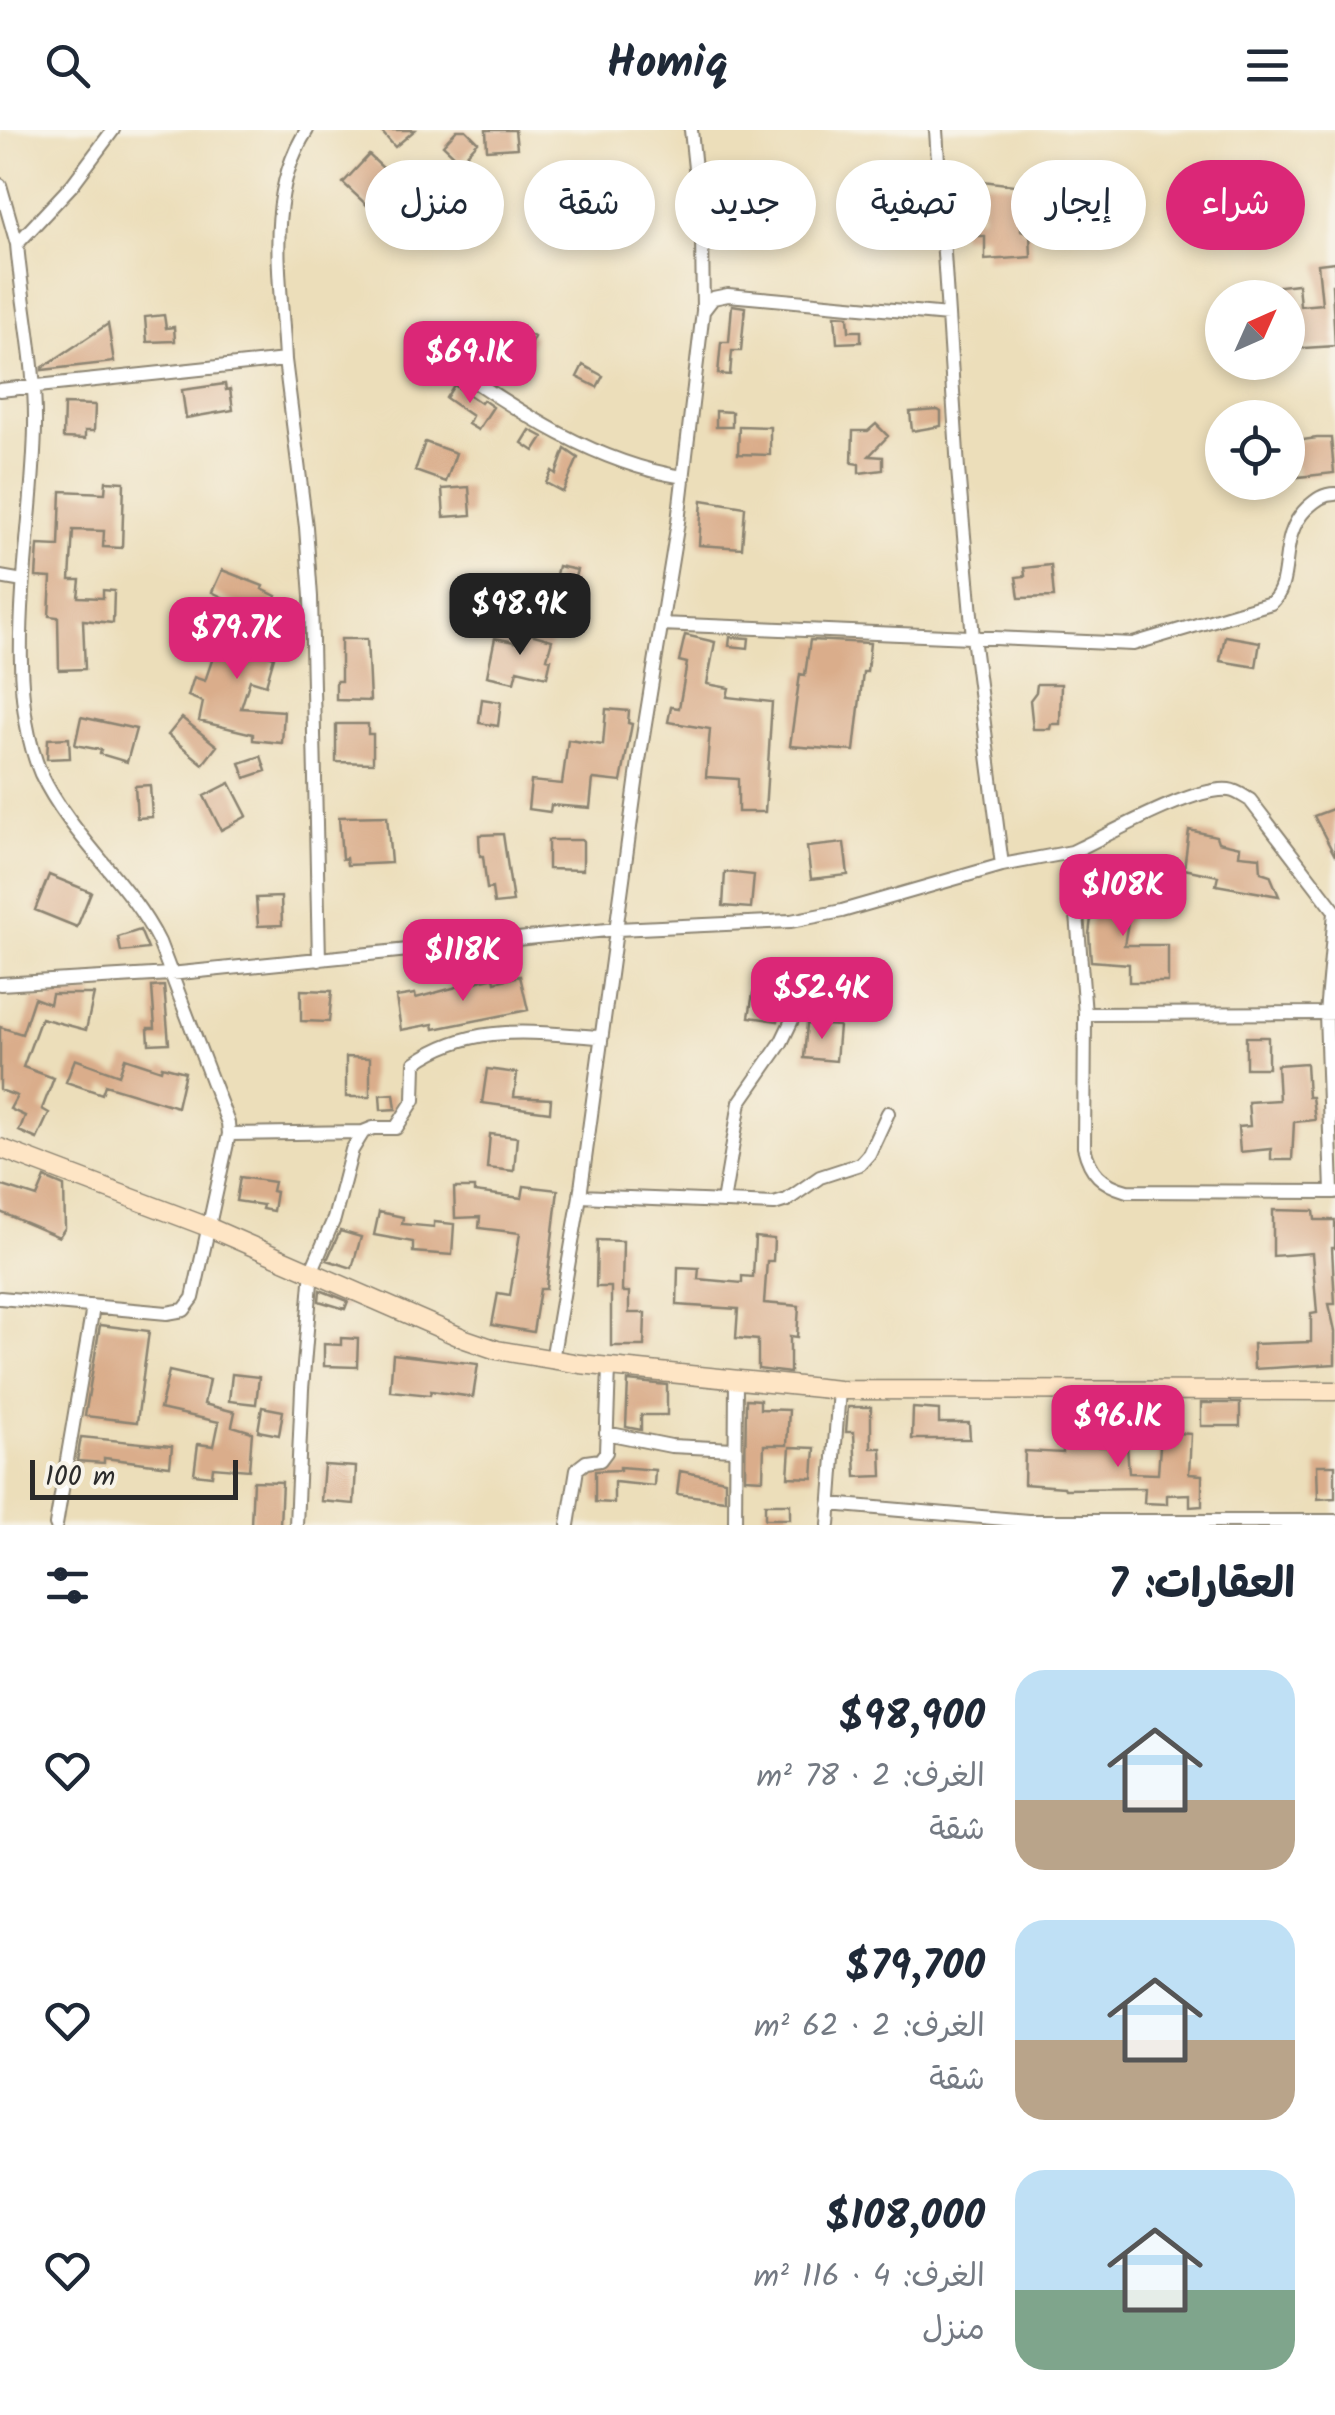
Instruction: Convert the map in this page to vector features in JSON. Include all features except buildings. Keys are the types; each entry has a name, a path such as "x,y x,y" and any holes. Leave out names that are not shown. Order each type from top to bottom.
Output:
{"street":[{"path":"16,244 72,185 114,130"},
{"path":"307,130 291,156 280,198 285,360 311,597 319,960"},
{"path":"552,1360 580,1196 638,761 684,477 703,311 702,236 690,130"},
{"path":"936,130 973,637 1002,865"},
{"path":"0,185 16,244 34,388 35,427 23,581 21,704 41,773 74,830 147,918 229,1134 192,1298 184,1310 167,1314 0,1298"},
{"path":"703,311 713,298 728,295 948,315"},
{"path":"418,343 542,424 615,460 650,472 684,477"},
{"path":"0,390 285,360"},
{"path":"661,624 1134,644 1271,603 1282,590 1287,540 1301,514 1326,494 1335,494"},
{"path":"0,576 23,581"},
{"path":"0,984 170,974 617,930 758,924 817,917 1002,865 1072,852 1180,802 1211,791 1233,790 1250,800 1335,911 1331,1013 1334,1192 1146,1192 1108,1186 1088,1163 1084,1147 1085,1014 1072,852"},
{"path":"1085,1014 1331,1013"},
{"path":"723,1202 740,1102 781,1043 792,1020"},
{"path":"229,1134 396,1128 414,1100 415,1063 438,1047 454,1040 510,1032 599,1037"},
{"path":"580,1196 774,1204 787,1200 820,1177 855,1168 869,1154 888,1114"},
{"path":"296,1525 312,1270 334,1219 352,1150 363,1132"},
{"path":"0,1148 208,1227 497,1350 609,1368 840,1390 1335,1391"},
{"path":"56,1525 93,1307"},
{"path":"568,1525 577,1469 604,1457 609,1368"},
{"path":"734,1525 736,1381"},
{"path":"829,1525 840,1390"},
{"path":"606,1432 671,1446 734,1449"},
{"path":"830,1504 1027,1523 1335,1521"}]}
